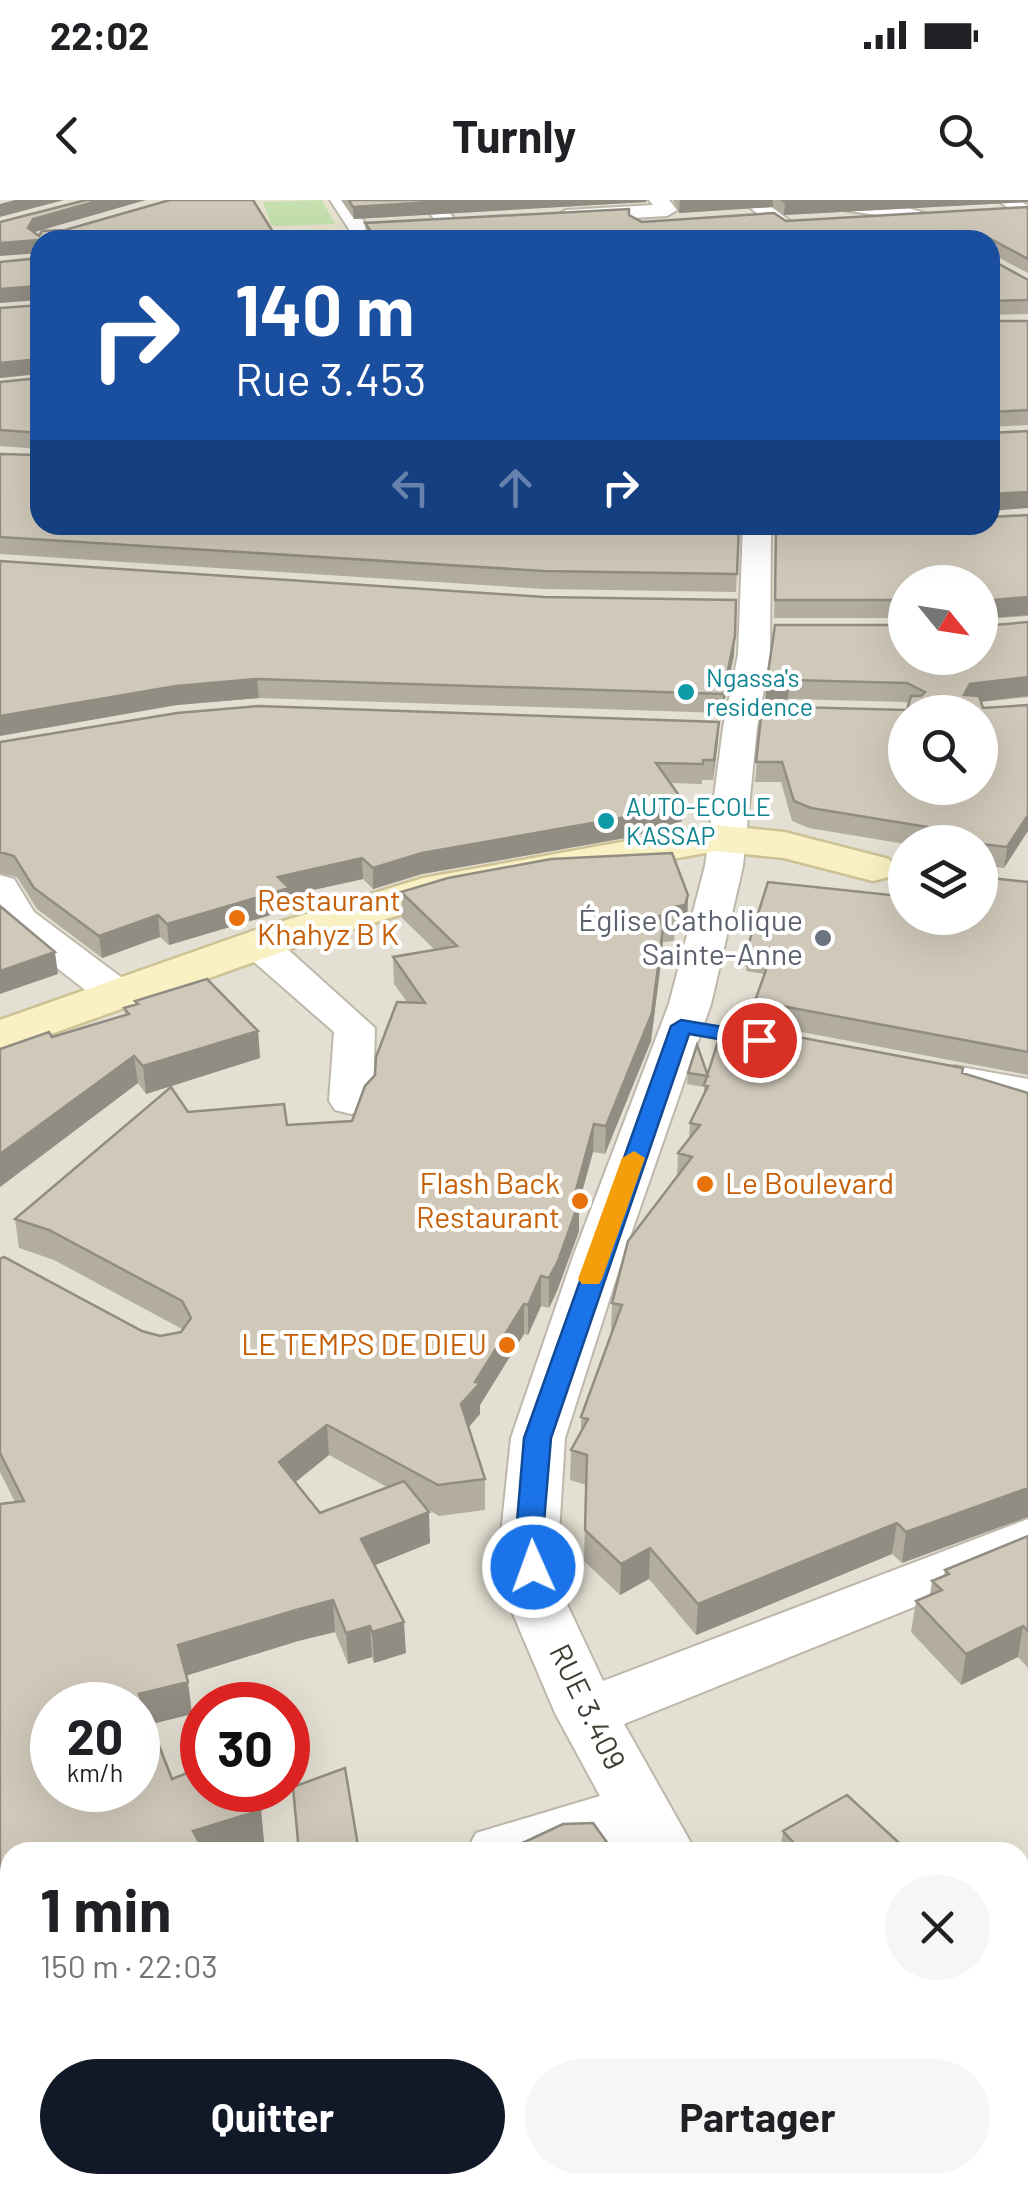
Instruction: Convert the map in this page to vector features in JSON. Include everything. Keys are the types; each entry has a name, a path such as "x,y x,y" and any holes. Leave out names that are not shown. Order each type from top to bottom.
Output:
{"main road":[{"path":"0,1037 259,945 439,888 570,866 726,851 888,870"}],"street":[{"path":"340,200 365,230"},
{"path":"429,200 459,228"},
{"path":"641,223 668,210 659,200"},
{"path":"750,200 790,230"},
{"path":"815,200 925,218 944,230"},
{"path":"1006,200 1026,212"},
{"path":"801,230 1026,212"},
{"path":"735,219 786,230"},
{"path":"551,229 679,222"},
{"path":"412,224 459,228"},
{"name":"RUE 3.409","path":"652,1832 586,1713 536,1600 530,1534 538,1438 701,1030 726,851 756,723 754,655 747,614 756,535"},
{"path":"747,614 790,631"},
{"path":"703,727 756,723"},
{"path":"0,887 20,919 118,995"},
{"path":"259,945 354,1028 350,1101"},
{"path":"916,1073 1028,1092"},
{"path":"586,1713 1028,1539"},
{"path":"576,1842 652,1832"}],"shaded area":[{"path":"0,200 1028,200 1028,1842 0,1842"},
{"path":"201,200 336,200 354,230 99,230"}],"green space":[{"path":"322,200 335,224 272,226 263,202"}],"building":[{"path":"86,200 101,200 33,219 28,228 30,241 0,243 0,222"},
{"path":"170,200 253,200 272,230 65,230"},
{"path":"349,200 463,200 353,207"},
{"path":"1028,207 1028,259 1000,244 1000,230 370,230 365,223 629,209 629,215 642,222 774,213 786,221"},
{"path":"30,259 30,287 0,289 0,262"},
{"path":"1000,265 1028,280 1028,300 1000,301"},
{"path":"30,306 30,360 0,363 0,308"},
{"path":"1000,321 1028,321 1028,410 1000,411"},
{"path":"30,379 30,432 0,430 0,382"},
{"path":"1028,431 1028,492 1000,494 1000,432"},
{"path":"0,454 30,455 30,535 739,535 737,574 544,571 0,537"},
{"path":"1028,515 1028,597 998,600 998,565 888,565 888,600 775,600 776,535 1000,535 1000,516"},
{"path":"0,561 544,597 736,600 735,636 723,694 257,679 176,686 0,716"},
{"path":"1028,622 1028,677 970,684 964,695 922,695 925,692 907,683 790,680 766,687 775,625 888,625 888,675 998,675 998,625"},
{"path":"1028,705 1028,815 1007,847 998,846 998,825 915,825 811,808 794,801 782,762 756,762 761,717 792,707 888,710 888,805 998,805 998,707"},
{"path":"258,706 719,722 714,760 703,760 703,764 656,763 683,801 632,816 422,853 373,868 362,858 278,877 289,888 167,924 158,915 99,936 34,888 14,856 0,852 0,742 177,713"},
{"path":"672,853 688,895 685,905 674,907 676,914 659,916 663,928 652,1013 606,1126 594,1124 573,1201 579,1202 558,1261 549,1278 541,1276 528,1305 524,1304 475,1382 480,1383 461,1404 485,1479 438,1485 327,1425 279,1462 320,1513 404,1481 429,1512 361,1539 404,1622 372,1632 370,1626 346,1633 333,1600 178,1645 188,1682 160,1689 160,1682 30,1682 30,1812 160,1812 160,1748 172,1779 180,1776 180,1812 255,1812 193,1831 199,1842 0,1842 0,1504 24,1501 0,1453 0,1259 4,1257 142,1331 160,1336 181,1332 191,1318 182,1301 49,1230 15,1219 171,1087 188,1112 284,1104 287,1125 352,1121 365,1086 375,1075 376,1057 397,1002 425,1003 393,957 457,946 401,892 448,878 551,859"},
{"path":"998,879 1028,882 1028,1052 755,1001 772,953 747,949 768,882 888,895 888,935 998,935"},
{"path":"0,906 55,952 0,971"},
{"path":"207,979 258,1031 143,1066 134,1056 0,1154 0,1049 49,1032 52,1037 129,1014 124,1008 138,1004 135,1001"},
{"path":"724,1023 963,1068 962,1073 1028,1093 1028,1488 906,1532 897,1523 698,1604 650,1548 621,1564 585,1530 587,1455 571,1450 588,1419 581,1417 622,1305 612,1303 628,1241 692,1157 678,1153 700,1125 690,1123 708,1086 704,1085"},
{"path":"697,1045 708,1076 688,1073"},
{"path":"1028,1536 1028,1631 1023,1626 966,1654 916,1601 942,1590 932,1581 949,1574 945,1570"},
{"path":"345,1768 357,1842 298,1842 295,1812 310,1812 310,1781"},
{"path":"847,1795 898,1842 793,1842 783,1831"},
{"path":"593,1823 607,1842 524,1842 563,1824"}],"slow traffic":[{"path":"590,1279 634,1158"}],"place":[{"name":"Ngassa's residence","path":"686,692"},
{"name":"AUTO-ECOLE KASSAP","path":"606,821"},
{"name":"Restaurant Khahyz B K","path":"237,918"},
{"name":"Église Catholique Sainte-Anne","path":"823,938"},
{"name":"Le Boulevard","path":"705,1184"},
{"name":"Flash Back Restaurant","path":"580,1201"},
{"name":"LE TEMPS DE DIEU","path":"507,1345"}],"route":[{"path":"533,1567 530,1534 538,1438 681,1026 759,1040"}]}
